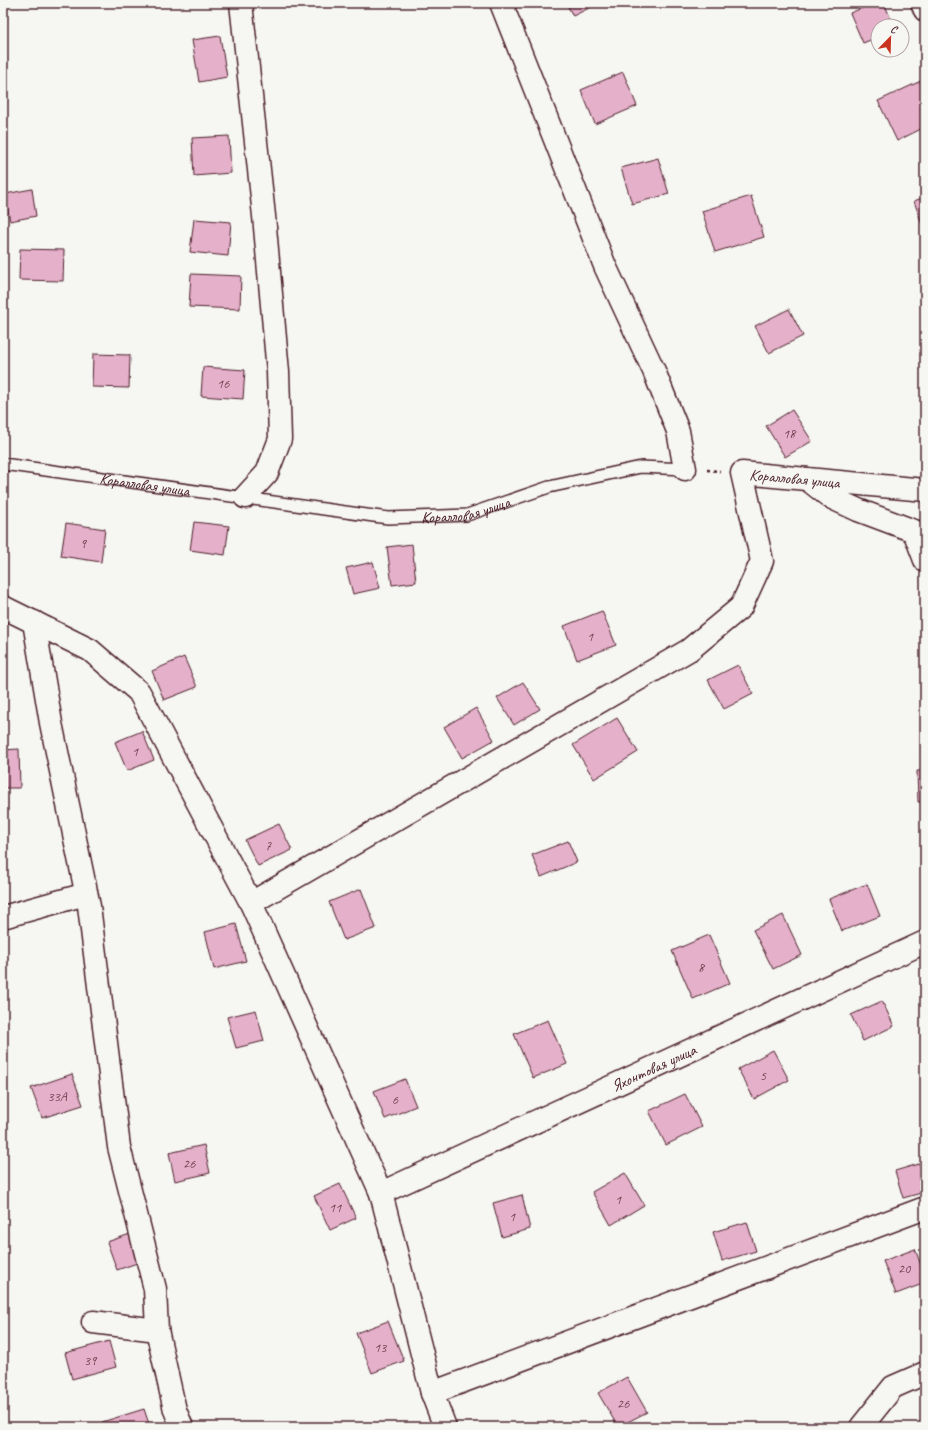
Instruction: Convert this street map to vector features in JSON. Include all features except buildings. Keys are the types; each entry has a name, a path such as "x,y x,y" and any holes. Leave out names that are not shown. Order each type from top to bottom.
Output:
{"street":[{"path":"241,3 264,216 278,372 280,439 267,472 245,497"},
{"path":"501,3 605,266 654,371 675,424 685,469"},
{"path":"922,3 925,10"},
{"path":"251,903 689,650 741,606 762,561 742,473"},
{"name":"Коралловая улица","path":"742,473 925,490"},
{"path":"807,479 837,500 858,510 920,526 925,560"},
{"path":"3,607 90,650 139,692 251,903 381,1193 432,1393 445,1427"},
{"path":"34,622 51,723 86,894 119,1147 155,1289 157,1330 175,1410 182,1427"},
{"path":"3,917 86,894"},
{"name":"Яхонтовая улица","path":"381,1193 925,942"},
{"path":"432,1393 925,1208"},
{"path":"93,1322 157,1330"},
{"path":"861,1427 893,1387 925,1373"}],"lane":[{"name":"Коралловая улица","path":"3,464 388,518 467,515 549,487 641,467 685,469"}],"path":[{"name":"Коралловая улица","path":"685,469 742,473"}]}
